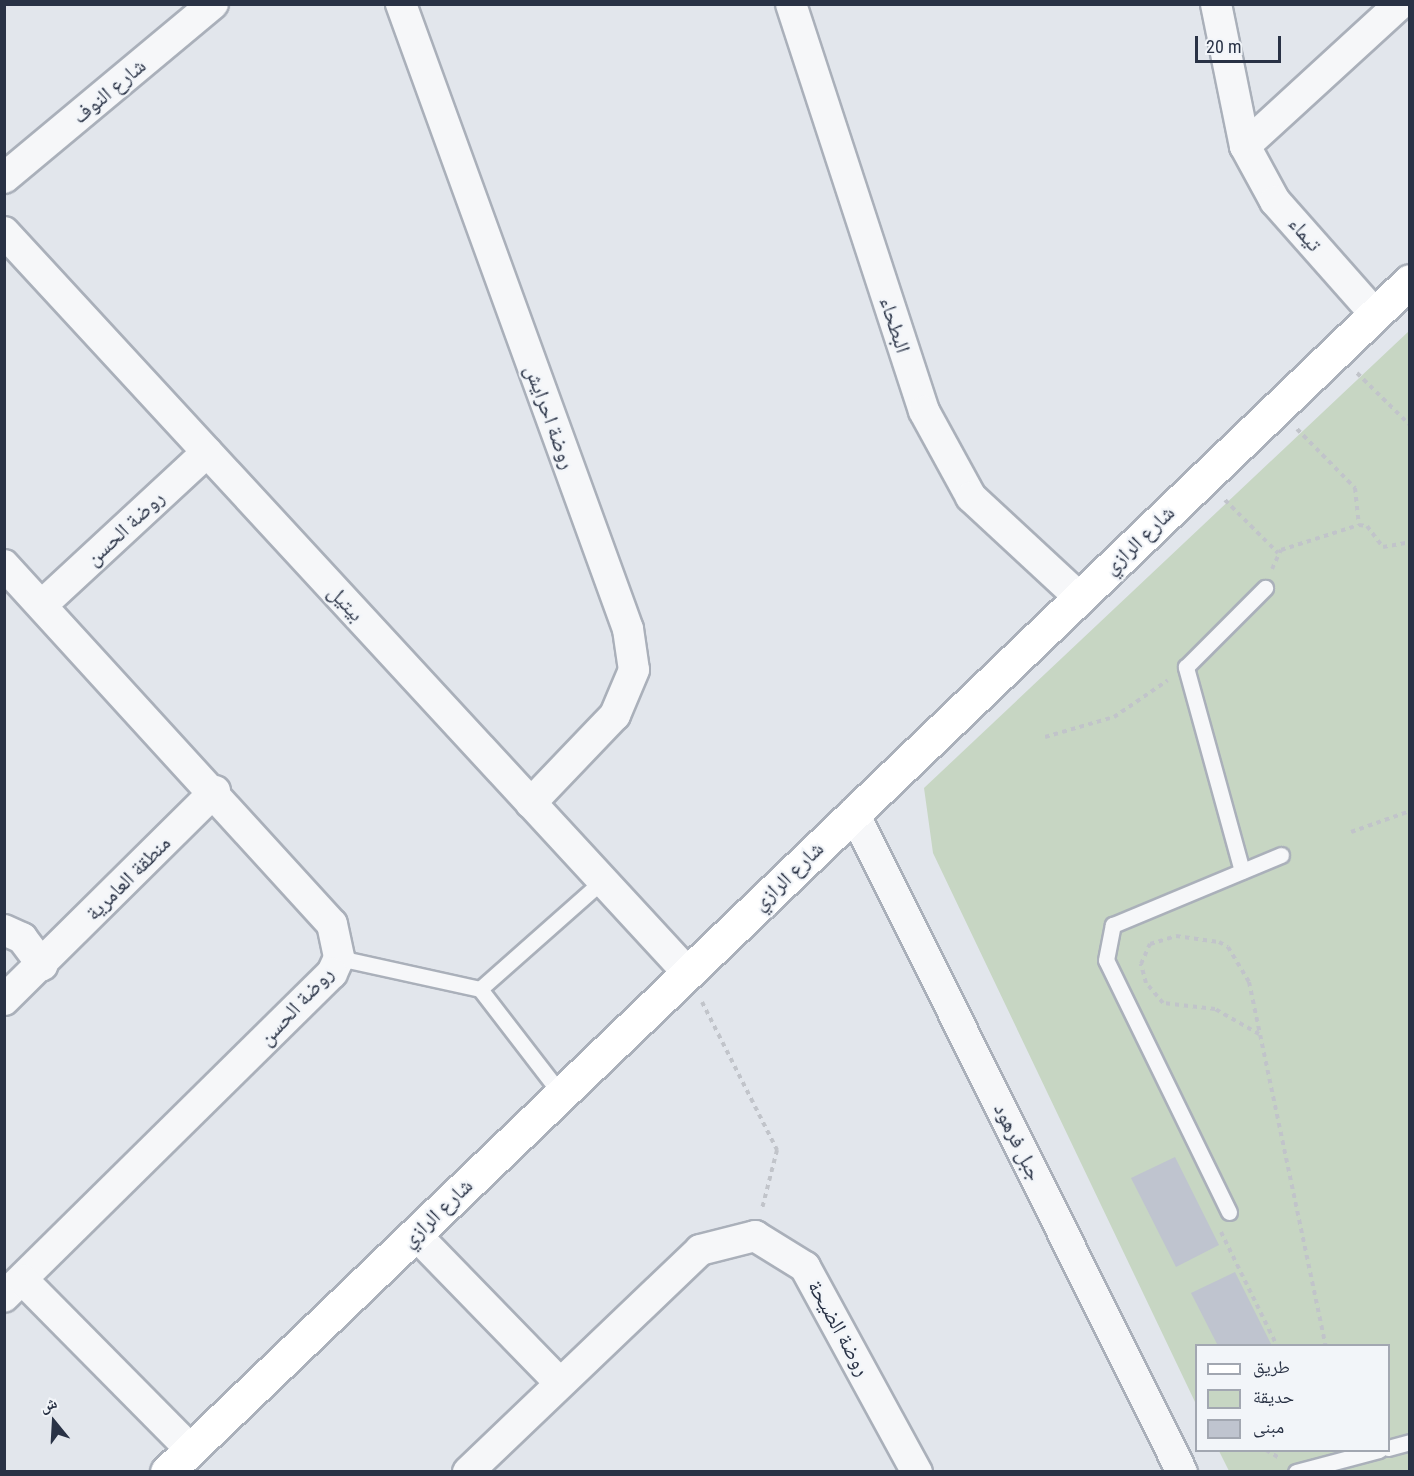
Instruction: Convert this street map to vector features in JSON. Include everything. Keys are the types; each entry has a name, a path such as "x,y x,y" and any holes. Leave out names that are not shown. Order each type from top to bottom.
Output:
{"street":[{"name":"شارع النوف","path":"4,178 213,4"},
{"name":"روضة احرايش","path":"401,4 628,629 634,670 615,715 531,803"},
{"name":"البطحاء","path":"790,4 924,411 971,497 1080,598"},
{"name":"تيماء","path":"1216,4 1245,146 1275,201 1375,314"},
{"path":"1245,146 1400,4"},
{"name":"بيتيل","path":"4,232 688,973"},
{"name":"شارع الرازي","path":"167,1472 1410,281"},
{"name":"روضة الحسن","path":"42,605 207,452"},
{"name":"روضة الحسن","path":"4,565 215,791 332,924 339,958 332,974 14,1288 190,1449"},
{"name":"منطقة العامرية","path":"4,1000 215,791"},
{"name":"جبل فرهود","path":"854,813 1182,1472"},
{"path":"4,930 22,938 42,964"},
{"path":"416,1234 560,1383"},
{"path":"468,1472 700,1250 755,1236"},
{"name":"روضة الضيحة","path":"755,1236 805,1267 917,1472"}],"lane":[{"path":"1242,871 1186,667 1265,588"},
{"path":"1228,1212 1106,960 1113,925 1281,855"},
{"path":"480,989 602,881"},
{"path":"339,958 480,989 561,1094"},
{"path":"1390,1448 1410,1442"},
{"path":"1296,1472 1371,1452"}],"path":[{"path":"1336,352 1410,425"},
{"path":"1277,409 1355,488 1359,525"},
{"path":"1204,478 1278,553"},
{"path":"1278,553 1359,525 1368,526 1383,547 1410,542"},
{"path":"1265,588 1278,553"},
{"path":"1045,737 1114,717 1186,667"},
{"path":"1352,832 1410,811"},
{"path":"1259,1034 1215,1009 1162,1004 1146,983 1140,964 1150,944 1184,936 1228,947 1249,982 1326,1344"},
{"path":"688,973 777,1150 755,1236"},
{"path":"1228,1212 1235,1225 1220,1233 1276,1344"}],"green space":[{"path":"1409,331 1409,1471 1229,1471 1220,1452 1390,1452 1390,1344 1195,1344 1195,1402 933,853 924,788"}],"building":[{"path":"1175,1157 1219,1245 1176,1267 1131,1178"},
{"path":"1235,1272 1271,1344 1217,1344 1191,1293"}]}
